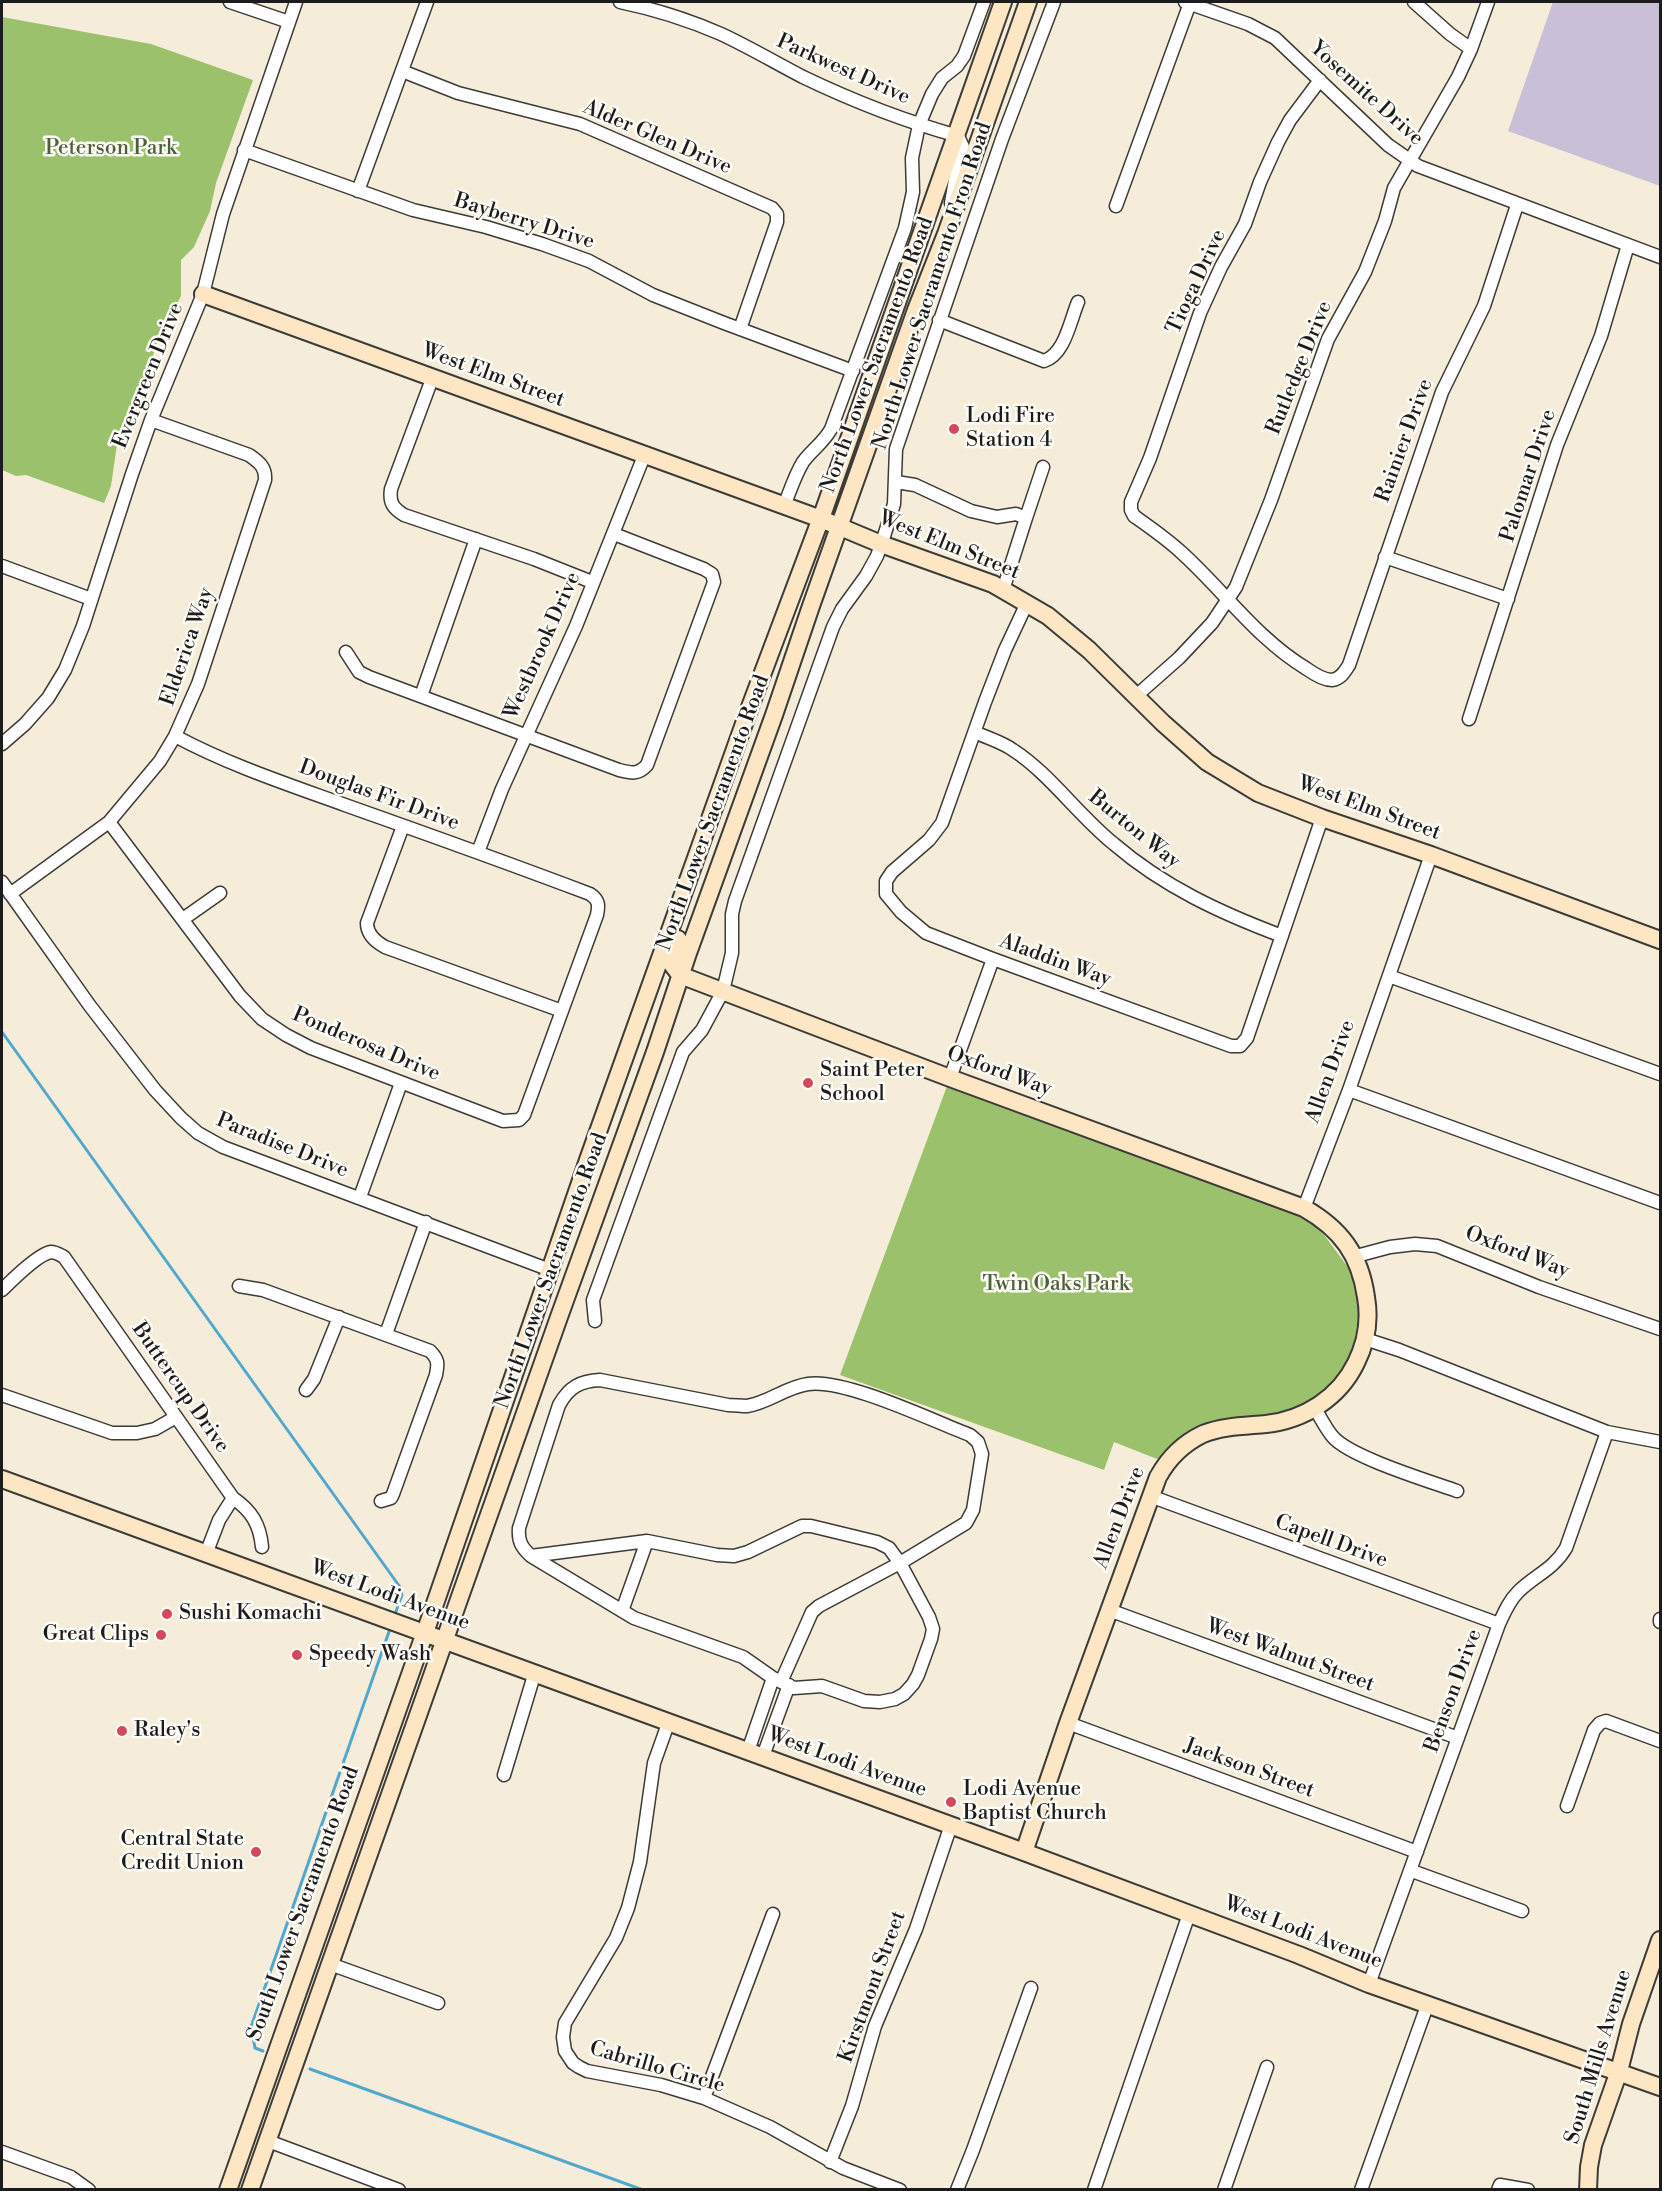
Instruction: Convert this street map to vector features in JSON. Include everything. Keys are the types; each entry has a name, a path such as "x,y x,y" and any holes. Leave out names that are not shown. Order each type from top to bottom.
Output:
{"main road":[{"name":"North Lower Sacramento Road","path":"425,1633 550,1270 750,707 821,519 1004,2"},
{"name":"North Lower Sacramento Road","path":"445,1640 558,1317 774,716 839,526 1028,2"},
{"name":"West Elm Street","path":"203,294 821,519 1003,590 1027,603 1071,633 1162,723 1207,762 1258,793 1660,940"},
{"path":"680,975 671,963 692,893 693,868"},
{"name":"Oxford Way","path":"680,975 950,1078 1304,1208"},
{"name":"Allen Drive","path":"1024,1852 1150,1496 1164,1467 1180,1449 1203,1434 1229,1427 1269,1424 1291,1419 1315,1408 1336,1392 1352,1373 1360,1355 1365,1339 1368,1308 1364,1280 1356,1258 1346,1242 1328,1224 1304,1208"},
{"path":"550,1270 562,1283 558,1317"},
{"name":"West Lodi Avenue","path":"2,1479 951,1825 1370,1984 1660,2087"},
{"name":"South Lower Sacramento Road","path":"228,2190 425,1633"},
{"name":"South Lower Sacramento Road","path":"250,2190 445,1640"},
{"path":"340,1936 337,1920 363,1840 360,1831 355,1828"},
{"name":"South Mills Avenue","path":"1588,2190 1593,2145 1631,2024 1660,1946"}],"street":[{"path":"230,2 289,22"},
{"name":"Evergreen Drive","path":"2,744 25,724 48,698 65,670 83,626 151,420 203,294 223,214 296,2"},
{"path":"358,191 427,2"},
{"name":"Parkwest Drive","path":"620,2 714,31 804,77 877,109 919,125 958,136"},
{"path":"784,506 796,474 831,429 910,210 913,192 912,158 919,125 932,94 942,78 957,66 964,56 983,2"},
{"name":"North Lower Sacramento Fron Road","path":"595,1321 593,1300 683,1052 702,1030 723,991 732,953 732,914 735,901 833,627 842,609 866,576 881,544 894,504 896,449 1002,139 1054,2"},
{"path":"1116,206 1188,2"},
{"name":"Yosemite Drive","path":"1188,2 1248,24 1275,38 1388,145 1409,160 1436,174 1660,257"},
{"path":"1414,2 1471,49"},
{"name":"Rutledge Drive","path":"1136,696 1179,658 1212,623 1228,601 1247,564 1328,339 1365,272 1385,220 1394,188 1458,77 1488,2"},
{"name":"Alder Glen Drive","path":"402,70 458,93 580,124 772,208 777,214 777,222 740,329"},
{"name":"Tioga Drive","path":"1228,601 1184,554 1134,516 1131,502 1150,458 1200,313 1221,267 1245,224 1278,142 1290,120 1320,80"},
{"path":"946,234 963,147 958,136"},
{"name":"Bayberry Drive","path":"244,150 413,210 486,227 589,261 653,295 853,371"},
{"name":"Rainier Drive","path":"1228,601 1285,656 1318,676 1337,678 1342,675 1349,665 1442,392 1484,306 1517,205"},
{"name":"Palomar Drive","path":"1469,719 1557,445 1601,336 1628,245"},
{"path":"939,320 1044,360 1052,358 1059,350 1078,302"},
{"path":"432,379 391,489 390,500 394,508 404,515 592,582"},
{"name":"Elderica Way","path":"10,894 109,822 160,761 175,736 198,684 265,475 259,462 249,456 151,420"},
{"name":"Westbrook Drive","path":"478,852 525,735 576,626 644,456"},
{"path":"1003,590 1043,467"},
{"path":"896,482 915,485 971,511 997,517 1016,514 1026,518"},
{"path":"346,652 359,672 369,677 619,770 633,773 641,771 647,765 714,582 712,574 695,565 614,534"},
{"path":"421,696 476,539"},
{"path":"1385,557 1508,599"},
{"path":"2,567 92,599"},
{"path":"975,732 1005,650 1027,603"},
{"name":"Aladdin Way","path":"975,732 938,829 929,840 892,872 886,881 886,894 901,912 926,933 1231,1046 1245,1042 1247,1038 1282,936"},
{"name":"Burton Way","path":"975,732 1011,749 1030,763 1091,824 1157,877 1210,907 1282,936"},
{"name":"Douglas Fir Drive","path":"175,736 203,752 238,766 590,894 597,899 599,905 597,915 562,1011"},
{"path":"1282,936 1322,818"},
{"name":"Ponderosa Drive","path":"109,822 240,996 262,1018 286,1035 311,1048 503,1121 512,1122 522,1117 562,1011"},
{"path":"403,826 367,923 367,928 374,940 385,947 562,1011"},
{"name":"Allen Drive","path":"1304,1208 1349,1089 1431,855"},
{"name":"Paradise Drive","path":"2,882 90,1006 155,1090 180,1118 198,1133 223,1147 550,1270"},
{"path":"183,919 220,893"},
{"path":"950,1078 993,959"},
{"path":"1389,976 1660,1074"},
{"path":"360,1197 401,1083"},
{"path":"1349,1089 1660,1203"},
{"path":"386,1334 426,1222"},
{"name":"Oxford Way","path":"1356,1258 1390,1247 1415,1244 1437,1246 1539,1287 1660,1329"},
{"name":"Buttercup Drive","path":"2,1290 42,1256 50,1252 57,1253 68,1263 233,1498 246,1506 257,1522 262,1547"},
{"path":"239,1286 262,1290 386,1334 430,1351 437,1358 433,1384 393,1494 391,1498 381,1501"},
{"path":"306,1389 314,1379 339,1317"},
{"path":"1365,1339 1399,1350 1607,1432 1660,1442"},
{"path":"531,1556 647,1541 717,1555 734,1556 748,1552 802,1526 811,1526 877,1542 889,1548 900,1563 933,1629 913,1684 904,1694 895,1699 880,1702 864,1701 822,1686 794,1688 781,1682 743,1657 634,1618 531,1556 522,1548 518,1538 519,1528 559,1405 575,1385 586,1381 600,1380 728,1405 746,1406 762,1402 801,1385 830,1383 970,1435 978,1442 982,1454 978,1489 973,1510 966,1523 900,1563 819,1605 812,1612 781,1682 756,1754"},
{"path":"2,1395 112,1433 124,1435 155,1429 176,1417"},
{"path":"1315,1408 1331,1436 1341,1444 1380,1462 1457,1491"},
{"name":"Benson Drive","path":"1370,1984 1499,1624 1509,1602 1519,1591 1559,1560 1566,1548 1607,1432"},
{"name":"Capell Drive","path":"1150,1496 1499,1624"},
{"path":"206,1554 219,1520 233,1498"},
{"path":"622,1611 647,1541"},
{"name":"West Walnut Street","path":"1109,1610 1458,1738"},
{"path":"504,1775 535,1672"},
{"path":"756,1754 781,1682"},
{"name":"Cabrillo Circle","path":"669,1721 654,1763 640,1862 628,1908 616,1938 565,2022 562,2037 568,2058 587,2071 661,2085 704,2098 770,2127 830,2162 900,2190"},
{"path":"1567,1806 1594,1730 1600,1723 1606,1721 1660,1741"},
{"name":"Jackson Street","path":"1068,1723 1418,1852"},
{"name":"Kirstmont Street","path":"830,2162 852,2106 875,2026 916,1929 951,1825"},
{"path":"1412,1871 1522,1911"},
{"path":"704,2098 772,1914"},
{"path":"1094,2190 1189,1914"},
{"path":"330,1964 438,2003"},
{"path":"957,2190 1031,1988"},
{"path":"1361,2190 1428,2003"},
{"path":"1224,2190 1267,2067"},
{"path":"268,2141 399,2190"},
{"path":"2,2152 71,2177 89,2190"},
{"path":"1498,2190 1500,2185 1528,2190"}],"shaded area":[{"path":"1553,2 1660,2 1660,186 1508,131"}],"green space":[{"name":"Peterson Park","path":"2,17 151,44 253,80 216,183 210,211 194,247 181,260 181,296 158,339 145,382 122,426 111,486 104,503 26,475 16,476 2,470"},
{"name":"Twin Oaks Park","path":"950,1078 1304,1208 1365,1290 1346,1379 1291,1419 1214,1421 1157,1459 1114,1442 1104,1470 840,1375"}],"waterway":[{"path":"2,1032 400,1587 402,1595 394,1617"},
{"path":"263,2051 255,2048 251,2027 391,1626"},
{"path":"310,2069 643,2190"}],"place":[{"name":"Lodi Fire Station 4","path":"954,429"},
{"name":"Saint Peter School","path":"808,1083"},
{"name":"Sushi Komachi","path":"167,1614"},
{"name":"Great Clips","path":"161,1635"},
{"name":"Speedy Wash","path":"297,1655"},
{"name":"Raley's","path":"122,1731"},
{"name":"Lodi Avenue Baptist Church","path":"951,1802"},
{"name":"Central State Credit Union","path":"256,1852"}]}
